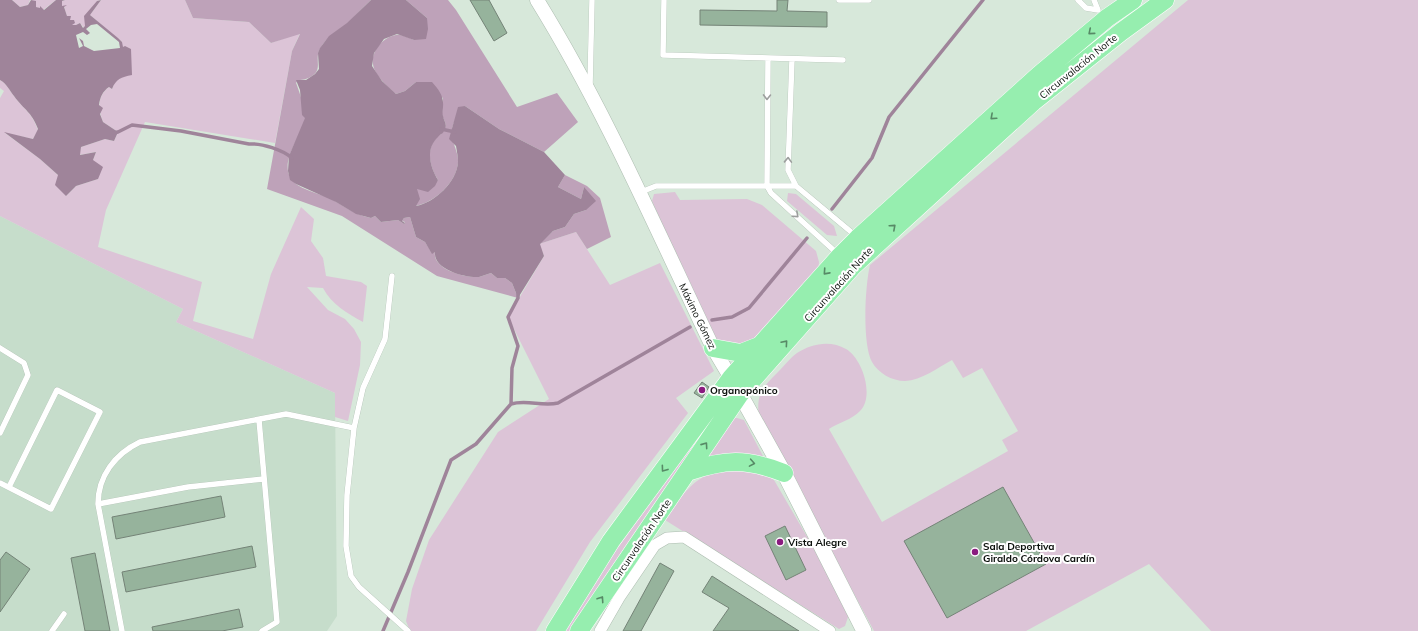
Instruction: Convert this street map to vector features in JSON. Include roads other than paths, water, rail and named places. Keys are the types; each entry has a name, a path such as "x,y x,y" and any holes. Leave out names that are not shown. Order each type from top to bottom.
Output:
{"highway":[{"name":"Circunvalación Norte","path":"555,631 611,541 731,378 759,346 1103,14 1133,0"},
{"name":"Circunvalación Norte","path":"864,243 1033,102 1121,32 1165,0"},
{"path":"1103,14 1121,32"},
{"name":"Circunvalación Norte","path":"579,631 740,394 847,261"},
{"path":"713,348 741,353 759,346"},
{"path":"687,472 712,463 750,462 784,473"}],"main road":[{"name":"Máximo Gómez","path":"740,394 784,473 864,631"}],"street":[{"name":"Máximo Gómez","path":"537,0 590,92 713,348 740,394"},
{"path":"600,631 619,598 656,545 667,538 675,536 684,537 830,631"}],"lane":[{"path":"590,92 592,0"},
{"path":"664,0 663,55 843,60"},
{"path":"839,0 869,0"},
{"path":"1078,0 1086,8 1103,14"},
{"path":"1094,0 1103,14"},
{"path":"768,58 767,186 771,193 847,261"},
{"path":"792,59 788,170 796,186 864,243"},
{"path":"638,193 656,186 796,186"},
{"path":"392,276 385,339 363,388 354,428 348,495 346,546 348,564 352,576 359,588 408,631"},
{"path":"0,348 24,364 28,370 28,375 0,434"},
{"path":"0,483 51,509 100,412 57,390 9,487"},
{"path":"122,631 98,504 98,491 104,477 116,458 126,449 140,442 286,414 354,428"},
{"path":"259,420 263,479 277,622 262,631"},
{"path":"98,504 188,487 263,479"},
{"path":"52,631 64,614"}],"waterway":[{"path":"832,209 872,158 889,117 983,0"},
{"path":"113,133 132,125 181,131 266,146 283,152 292,158"},
{"path":"441,129 455,132"},
{"path":"712,320 732,317 749,308 807,238"},
{"path":"383,631 408,572 451,460 476,444 511,404 512,368 518,346 508,317 518,298 518,294"},
{"path":"511,404 523,402 546,404 558,403 690,327"}],"place":[{"name":"Organopónico","path":"702,390"},
{"name":"Vista Alegre","path":"780,542"},
{"name":"Sala Deportiva Giraldo Córdova Cardín","path":"975,552"}]}
